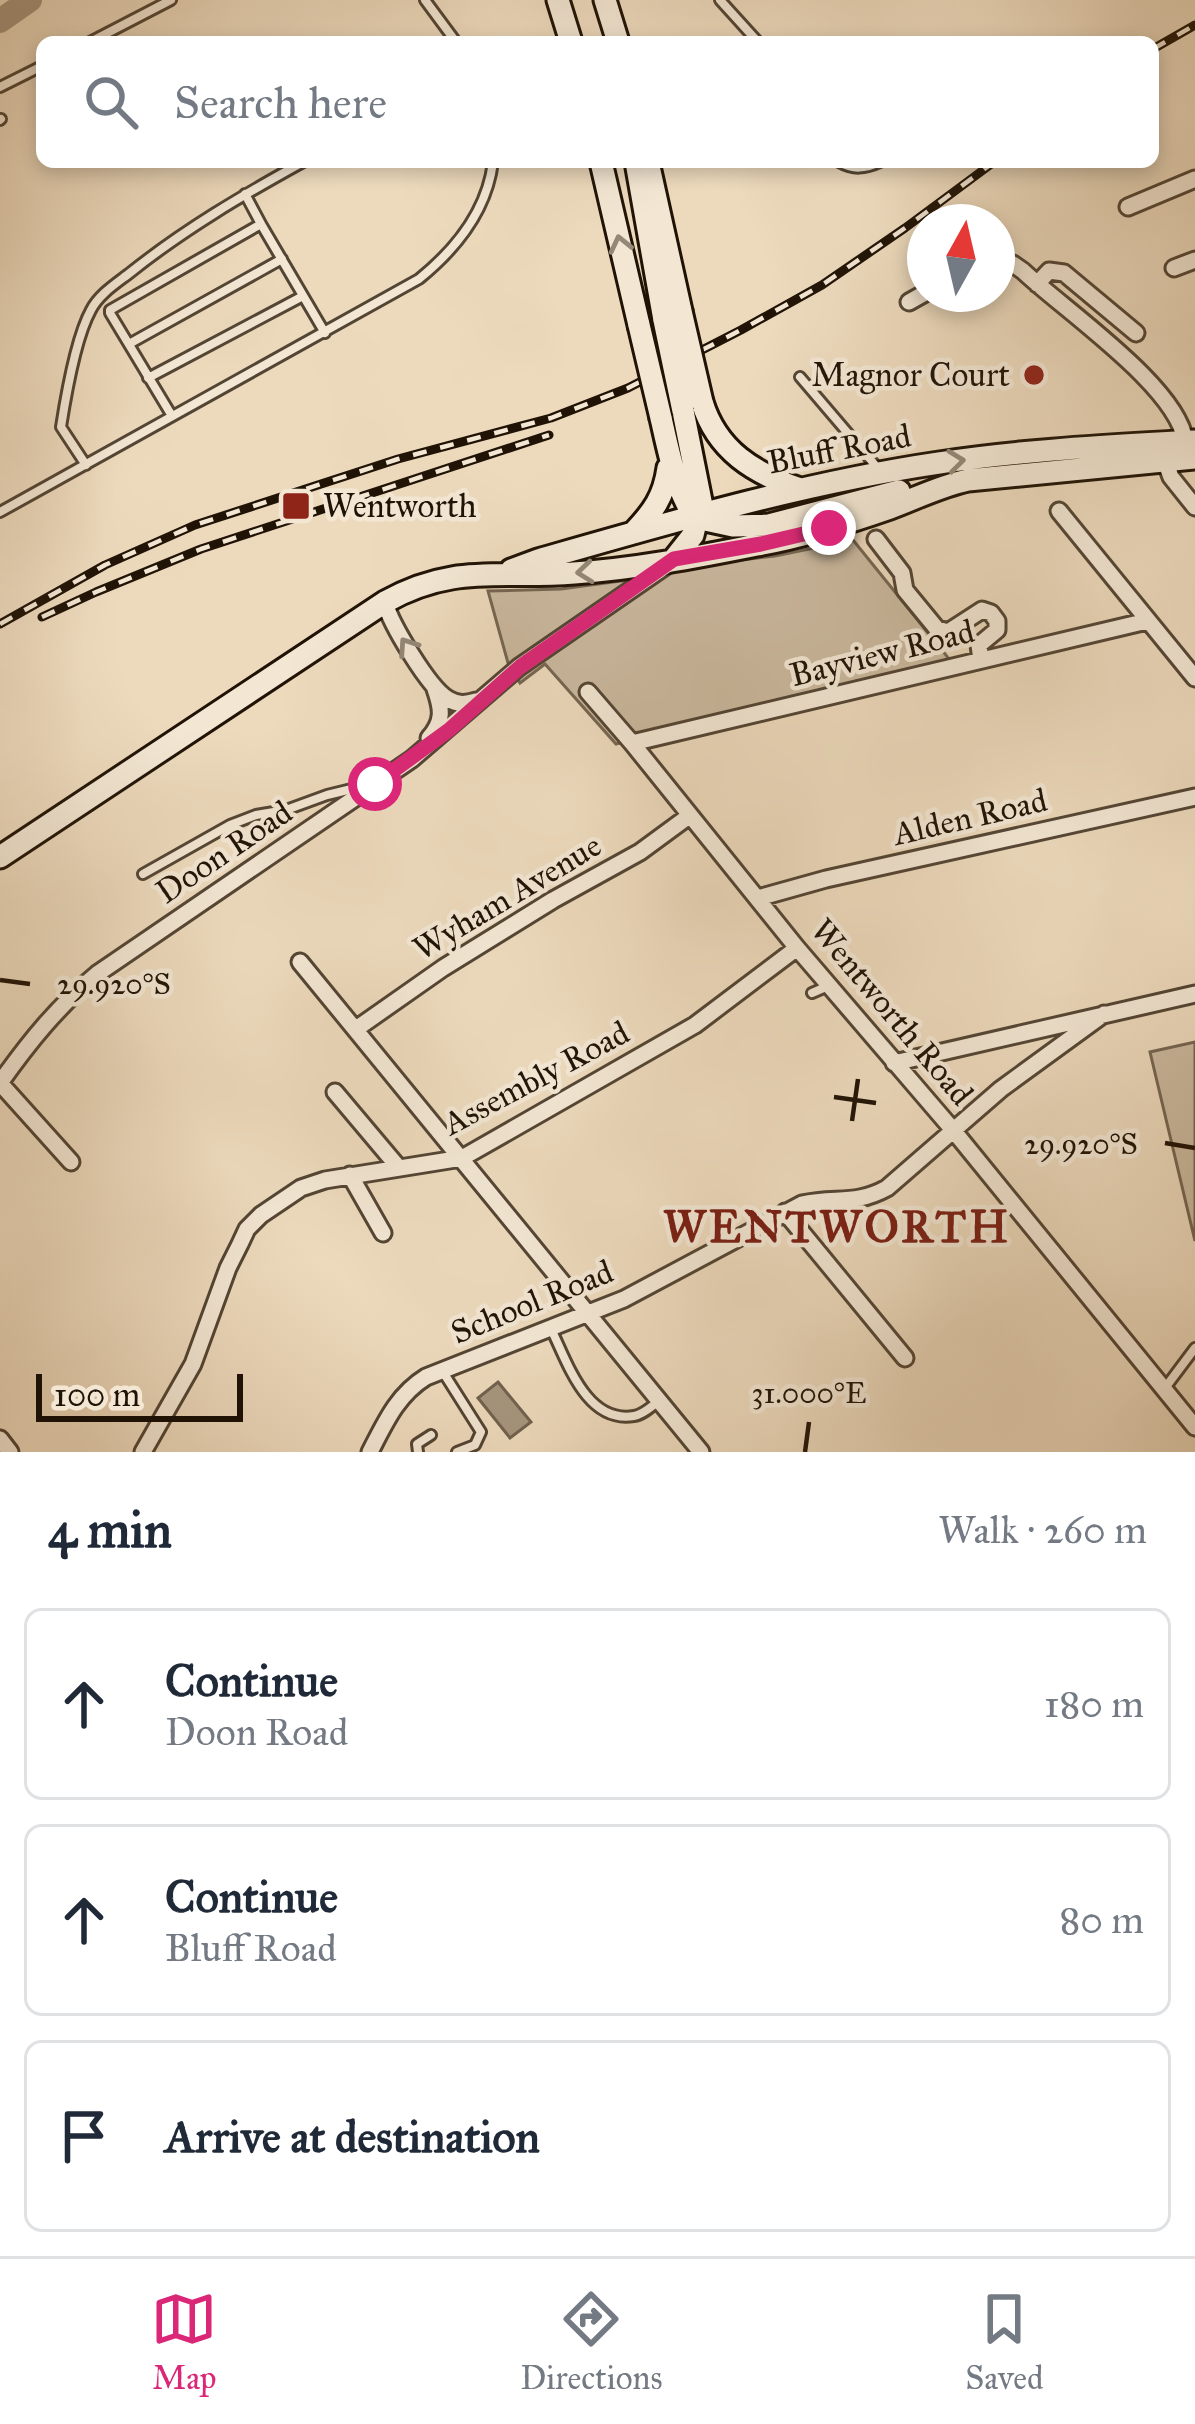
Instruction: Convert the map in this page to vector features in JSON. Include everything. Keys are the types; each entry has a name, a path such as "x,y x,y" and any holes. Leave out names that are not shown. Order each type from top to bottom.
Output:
{"main road":[{"path":"558,0 569,36"},
{"path":"605,0 616,36"},
{"path":"602,168 640,325 682,410 708,421 745,465 800,489"},
{"path":"637,168 673,315"},
{"path":"649,168 673,315 682,410 700,501 692,535 674,559"},
{"path":"633,533 663,495 682,410"},
{"name":"Bluff Road","path":"0,857 406,590 440,579 505,572 573,574 761,544 829,528 942,485 1165,461 1192,447"},
{"name":"Bluff Road","path":"505,572 800,489 882,473 943,462 1192,447"},
{"path":"670,456 680,494 695,518 733,526 769,525 942,485"}],"street":[{"path":"1128,207 1195,179"},
{"path":"1174,268 1195,260"},
{"path":"1015,266 1166,400 1192,447"},
{"path":"1037,284 1048,271 1064,273 1136,333"},
{"path":"1165,461 1195,507"},
{"path":"1059,512 1195,678"},
{"path":"876,539 902,573 905,590 937,629 948,632 982,610 991,613 997,630 980,643 981,660"},
{"name":"Doon Road","path":"0,1083 55,1011 97,974 412,759 520,667 674,559"},
{"path":"385,602 389,619 435,687 453,702 482,699"},
{"name":"Bayview Road","path":"632,743 1147,621"},
{"path":"412,759 440,723 435,687"},
{"name":"Wentworth Road","path":"588,692 1195,1427"},
{"name":"Alden Road","path":"758,898 1195,797"},
{"name":"Wyham Avenue","path":"356,1029 443,968 640,852 689,816"},
{"name":"Assembly Road","path":"143,1452 194,1364 228,1268 247,1229 261,1215 301,1188 350,1175 461,1158 695,1025 797,947"},
{"path":"300,962 701,1452"},
{"path":"894,1063 1195,994"},
{"name":"School Road","path":"370,1452 410,1387 442,1370 624,1299 785,1212 820,1200 867,1198 887,1188 1001,1089 1104,1014"},
{"path":"0,1083 71,1162"},
{"path":"335,1092 399,1168"},
{"path":"350,1175 383,1233"},
{"path":"785,1212 905,1358"},
{"path":"0,1439 10,1452"}],"lane":[{"path":"102,36 171,0"},
{"path":"424,0 451,36"},
{"path":"720,0 753,36"},
{"path":"0,87 36,69"},
{"path":"86,465 61,427 82,329 93,304 177,236 292,168"},
{"path":"0,512 419,279 470,225 492,168"},
{"path":"245,194 325,333"},
{"path":"172,416 110,314 114,306 261,224"},
{"path":"128,344 281,259"},
{"path":"148,378 302,296"},
{"path":"800,376 882,473"},
{"path":"143,874 230,825 375,784"},
{"path":"812,993 830,986"},
{"path":"551,1328 578,1387 596,1406 634,1416 659,1401"},
{"path":"1165,1390 1195,1348"},
{"path":"442,1370 482,1432 475,1445 457,1452"},
{"path":"418,1452 417,1444 431,1435"}],"shaded area":[{"path":"853,540 950,660 616,744 545,664 520,683 508,663 488,591 561,589 628,580"},
{"path":"1195,1042 1195,1241 1150,1052"},
{"path":"498,1382 531,1422 510,1438 478,1398"}],"waterway":[{"path":"0,21 30,0"}],"railway":[{"path":"1159,46 1195,25"},
{"path":"0,624 105,565 195,525 398,459 551,418 628,388 822,285 986,168"},
{"path":"42,617 201,549 549,435"}],"place":[{"name":"Magnor Court","path":"1034,375"},
{"name":"Wentworth","path":"296,506"}],"district":[{"name":"WENTWORTH","path":"837,1226"}],"route":[{"path":"375,784 449,730 520,667 674,559 829,528"}]}
